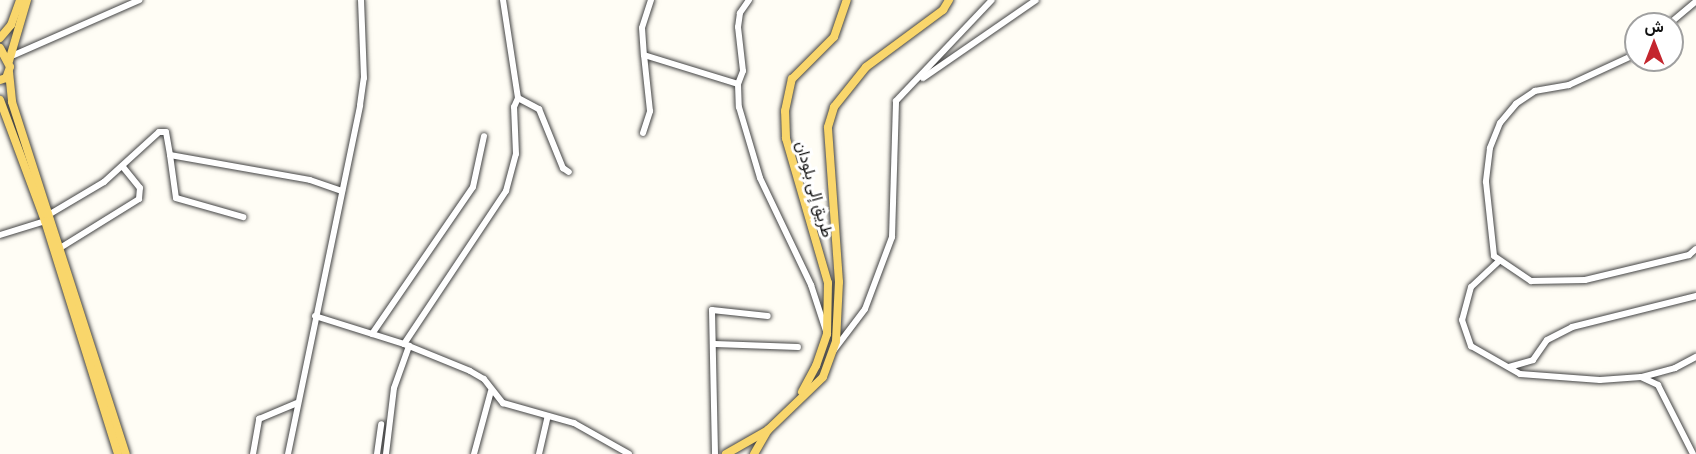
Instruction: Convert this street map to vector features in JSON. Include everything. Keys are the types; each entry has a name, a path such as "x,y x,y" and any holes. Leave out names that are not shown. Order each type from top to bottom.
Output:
{"main road":[{"path":"0,38 11,25 20,0"},
{"path":"27,0 9,72 12,102 118,454"},
{"name":"طريق إلى بلودان","path":"798,398 816,366 826,334 828,283 786,138 785,111 792,79 834,37 847,0"},
{"path":"754,454 768,430 798,398 823,377 831,354 839,282 828,127 834,106 866,67 943,10 949,0"},
{"path":"0,48 12,58"},
{"path":"0,80 9,72"},
{"path":"0,100 60,248 126,454"},
{"path":"726,454 768,430"}],"street":[{"path":"12,58 139,0"},
{"path":"288,454 364,78 361,0"},
{"path":"386,454 394,388 406,345 506,191 516,154 514,107 518,98 503,0"},
{"path":"643,133 650,111 642,28 651,0"},
{"path":"749,0 740,13 738,27 743,71 738,84 739,107 752,159 811,285 826,334"},
{"path":"831,354 866,309 892,237 896,101 992,0"},
{"path":"917,81 1036,0"},
{"path":"1683,12 1696,1"},
{"path":"644,55 738,84"},
{"path":"1624,60 1569,86 1535,91 1516,104 1500,123 1490,148 1486,182 1491,243 1499,261 1531,281 1585,280 1689,255 1696,249"},
{"path":"518,98 539,109 563,168 569,172"},
{"path":"0,235 47,218 92,190 159,132 165,132 176,198 243,217"},
{"path":"372,334 473,187 484,136"},
{"path":"170,155 310,180 342,191"},
{"path":"60,248 139,199 141,190 122,166"},
{"path":"1499,261 1471,287 1462,320 1471,346 1502,367 1520,374 1600,380 1641,377 1675,368 1696,357"},
{"path":"1502,367 1516,367 1533,360 1547,340 1572,327 1696,296"},
{"path":"715,454 715,344 712,310 768,316"},
{"path":"315,316 406,345 470,370 484,379 491,391 503,403 574,423 629,454"},
{"path":"715,344 798,347"},
{"path":"1641,377 1658,385 1694,454"},
{"path":"474,454 491,391"},
{"path":"253,454 259,419 297,403"},
{"path":"539,454 548,416"},
{"path":"377,454 381,424"}]}
